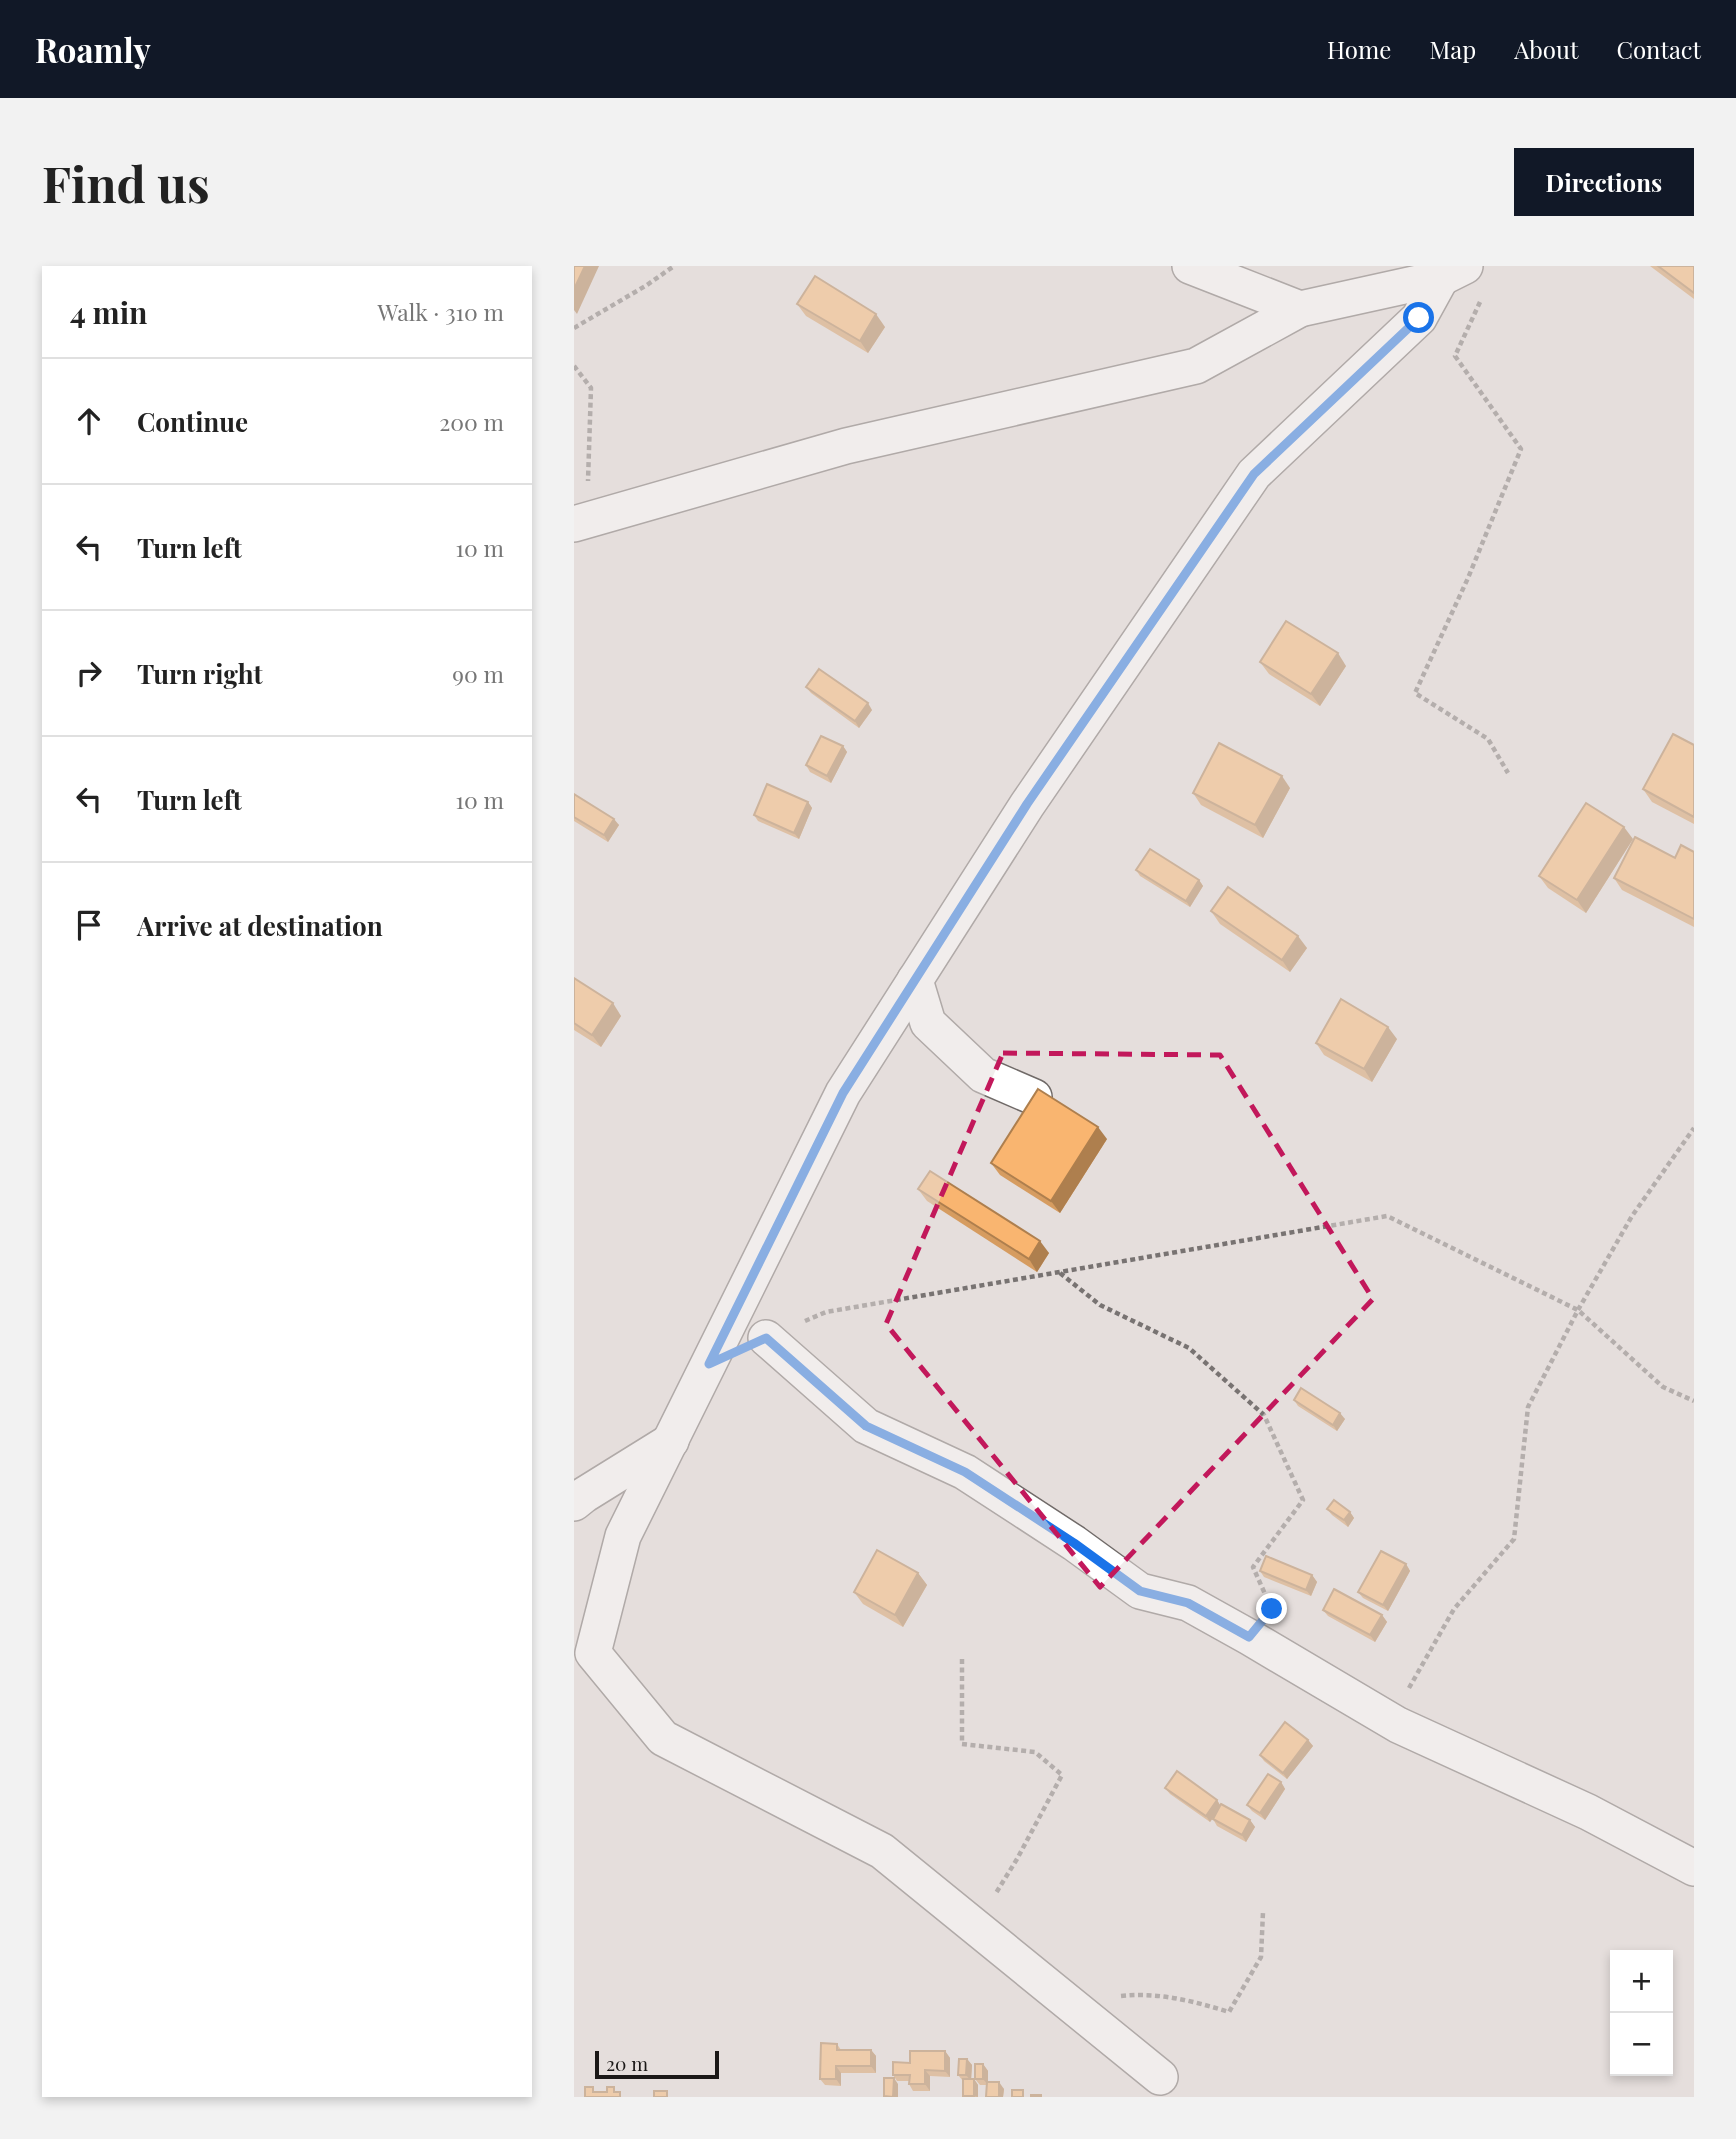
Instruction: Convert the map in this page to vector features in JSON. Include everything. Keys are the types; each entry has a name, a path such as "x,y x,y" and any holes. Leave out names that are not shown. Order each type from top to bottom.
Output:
{"street":[{"path":"1190,266 1300,309"},
{"path":"580,522 846,446 1196,366 1300,309 1453,272"},
{"path":"1160,2077 882,1851 663,1738 593,1653 624,1536 843,1093 1027,804 1254,474 1419,318 1453,272"},
{"path":"915,980 928,1023 983,1075 1034,1097"},
{"path":"766,1338 866,1426 965,1472 1074,1543 1140,1591 1188,1603 1398,1726 1588,1812 1694,1868"},
{"path":"574,1503 671,1441"}],"path":[{"path":"574,328 674,266"},
{"path":"1482,300 1455,356 1521,449 1468,578 1415,693 1488,738 1508,773"},
{"path":"574,366 591,388 580,522"},
{"path":"1398,1726 1404,1697 1454,1609 1514,1539 1528,1407 1578,1310 1632,1216 1694,1128"},
{"path":"766,1338 826,1312 1387,1216 1578,1310 1663,1387 1694,1401"},
{"path":"1059,1272 1100,1305 1189,1348 1264,1415 1303,1500 1253,1567 1272,1609 1249,1637"},
{"path":"962,1659 962,1744 1035,1752 1062,1775 1017,1859 975,1926"},
{"path":"1068,2002 1143,1994 1188,1999 1229,2012 1261,1957 1263,1912"}],"highlighted area":[{"path":"1003,1053 1220,1055 1373,1299 1100,1587 886,1324"}],"building":[{"path":"574,266 585,266 574,289"},
{"path":"1658,266 1694,266 1694,293"},
{"path":"815,276 876,314 860,341 797,304"},
{"path":"1286,621 1338,653 1311,694 1260,662"},
{"path":"819,669 868,703 855,721 806,687"},
{"path":"1673,734 1694,745 1694,817 1643,789"},
{"path":"821,736 843,746 827,776 806,765"},
{"path":"1219,743 1282,776 1255,825 1193,793"},
{"path":"767,784 808,802 794,833 754,815"},
{"path":"574,794 614,819 604,835 574,817"},
{"path":"1586,803 1624,827 1577,900 1539,876"},
{"path":"1635,837 1675,858 1681,845 1694,852 1694,919 1614,878"},
{"path":"1150,849 1199,880 1186,901 1136,870"},
{"path":"1228,887 1298,936 1282,960 1211,911"},
{"path":"574,978 613,1003 592,1035 574,1023"},
{"path":"1341,999 1388,1027 1364,1069 1316,1043"},
{"path":"1038,1089 1098,1127 1051,1201 991,1163"},
{"path":"930,1171 1040,1241 1029,1259 918,1189"},
{"path":"1301,1388 1340,1413 1333,1425 1294,1400"},
{"path":"1334,1500 1350,1512 1344,1520 1327,1509"},
{"path":"877,1550 918,1573 895,1615 854,1592"},
{"path":"1381,1551 1406,1564 1383,1605 1358,1592"},
{"path":"1266,1556 1312,1575 1306,1590 1260,1571"},
{"path":"1334,1589 1382,1615 1370,1635 1323,1610"},
{"path":"1285,1722 1308,1740 1283,1773 1260,1755"},
{"path":"1177,1771 1217,1800 1206,1816 1165,1788"},
{"path":"1268,1774 1281,1782 1260,1813 1247,1805"},
{"path":"1221,1804 1250,1820 1242,1835 1213,1819"},
{"path":"821,2043 837,2044 837,2050 871,2050 871,2066 836,2066 836,2079 820,2079"},
{"path":"910,2051 945,2051 945,2071 925,2070 925,2084 909,2084 910,2075 893,2075 893,2062 910,2063"},
{"path":"959,2059 967,2059 966,2075 958,2075"},
{"path":"975,2064 983,2064 983,2079 975,2079"},
{"path":"884,2078 894,2078 893,2097 884,2096"},
{"path":"963,2079 974,2079 974,2096 963,2096"},
{"path":"987,2082 999,2082 999,2097 986,2097"},
{"path":"585,2087 593,2087 593,2092 607,2092 607,2087 614,2087 614,2092 620,2092 620,2097 585,2097"},
{"path":"1012,2090 1023,2090 1023,2097 1012,2097"},
{"path":"654,2091 667,2091 667,2097 654,2097"}],"route":[{"path":"1272,1609 1249,1637 1188,1603 1140,1591 1074,1543 965,1472 866,1426 766,1338 709,1364 843,1093 1027,804 1254,474 1419,318"}]}
